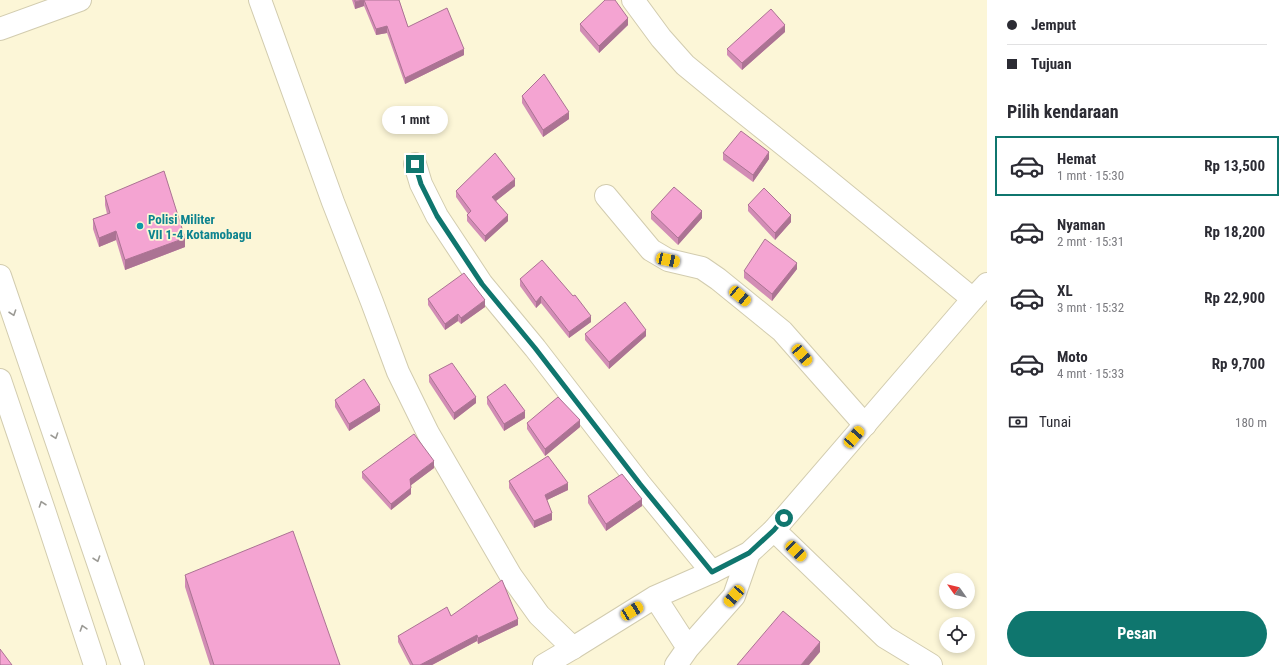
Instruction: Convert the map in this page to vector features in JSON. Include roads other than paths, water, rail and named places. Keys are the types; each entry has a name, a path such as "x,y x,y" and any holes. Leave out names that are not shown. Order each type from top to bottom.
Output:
{"main road":[{"path":"0,29 80,0"},
{"path":"260,0 330,194 398,372 424,426 511,576 539,615 573,648"},
{"path":"544,665 655,597 712,572 749,553 774,530 980,292 819,173 685,65 661,38 633,0"},
{"path":"415,164 421,184 437,216 482,284 535,348 640,484 712,572"},
{"path":"606,196 651,250 668,260 702,268 718,279 782,331 865,425"},
{"path":"0,276 134,665"},
{"path":"0,380 95,665"},
{"path":"774,530 885,637 931,665"},
{"path":"655,597 682,657 734,596 749,553"}],"place":[{"name":"Polisi Militer VII 1-4 Kotamobagu","path":"140,226"}]}
